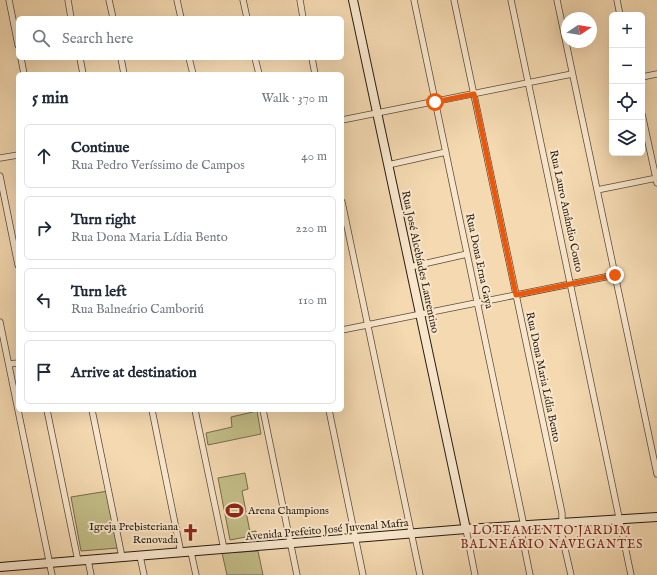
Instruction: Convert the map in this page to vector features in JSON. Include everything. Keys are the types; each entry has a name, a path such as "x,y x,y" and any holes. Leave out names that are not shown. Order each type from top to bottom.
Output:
{"main road":[{"name":"Rua José Alcebíades Laurentino","path":"353,0 466,529"},
{"name":"Avenida Prefeito José Juvenal Mafra","path":"0,567 466,529 657,517"}],"street":[{"path":"9,0 16,35"},
{"path":"68,0 71,16"},
{"path":"109,0 113,16"},
{"path":"177,0 181,16"},
{"path":"243,0 247,16"},
{"path":"300,0 304,16"},
{"name":"Rua Dona Erna Gaya","path":"414,0 478,303 522,526 530,575"},
{"name":"Rua Dona Maria Lídia Bento","path":"454,0 562,514 562,536 571,575"},
{"name":"Rua Lauro Amândio Couto","path":"512,0 631,575"},
{"path":"557,0 657,474"},
{"path":"617,0 619,12"},
{"path":"21,60 24,72"},
{"path":"80,60 83,72"},
{"path":"121,60 124,72"},
{"path":"190,60 192,72"},
{"path":"256,60 258,72"},
{"path":"312,60 315,72"},
{"path":"344,120 572,74"},
{"path":"645,76 657,74"},
{"path":"597,190 657,180 643,120"},
{"path":"388,165 446,152"},
{"path":"0,158 16,155"},
{"path":"0,176 16,255"},
{"path":"344,211 420,575"},
{"path":"410,267 467,254"},
{"path":"344,330 615,275"},
{"path":"0,322 16,400"},
{"path":"9,364 16,363"},
{"path":"18,412 52,575"},
{"path":"47,412 78,561"},
{"path":"92,412 122,557"},
{"path":"152,412 180,553"},
{"path":"195,412 224,549"},
{"path":"263,412 297,575"},
{"path":"329,412 363,575"},
{"path":"466,529 475,575"},
{"path":"191,552 196,575"},
{"path":"140,556 144,575"},
{"path":"88,560 91,575"}],"shaded area":[{"path":"257,412 261,434 208,445 206,433 232,427 231,417"},
{"name":"Arena Champions","path":"245,473 248,489 242,491 250,532 256,531 256,535 230,540 218,478"},
{"path":"108,491 118,548 81,551 71,497"},
{"path":"258,551 263,575 227,575 222,553"}],"place":[{"name":"Arena Champions","path":"235,511"},
{"name":"Igreja Prebisteriana Renovada","path":"191,533"}],"district":[{"name":"LOTEAMENTO JARDIM BALNEÁRIO NAVEGANTES","path":"552,537"}],"route":[{"path":"435,102 474,94 516,295 615,275"}]}
